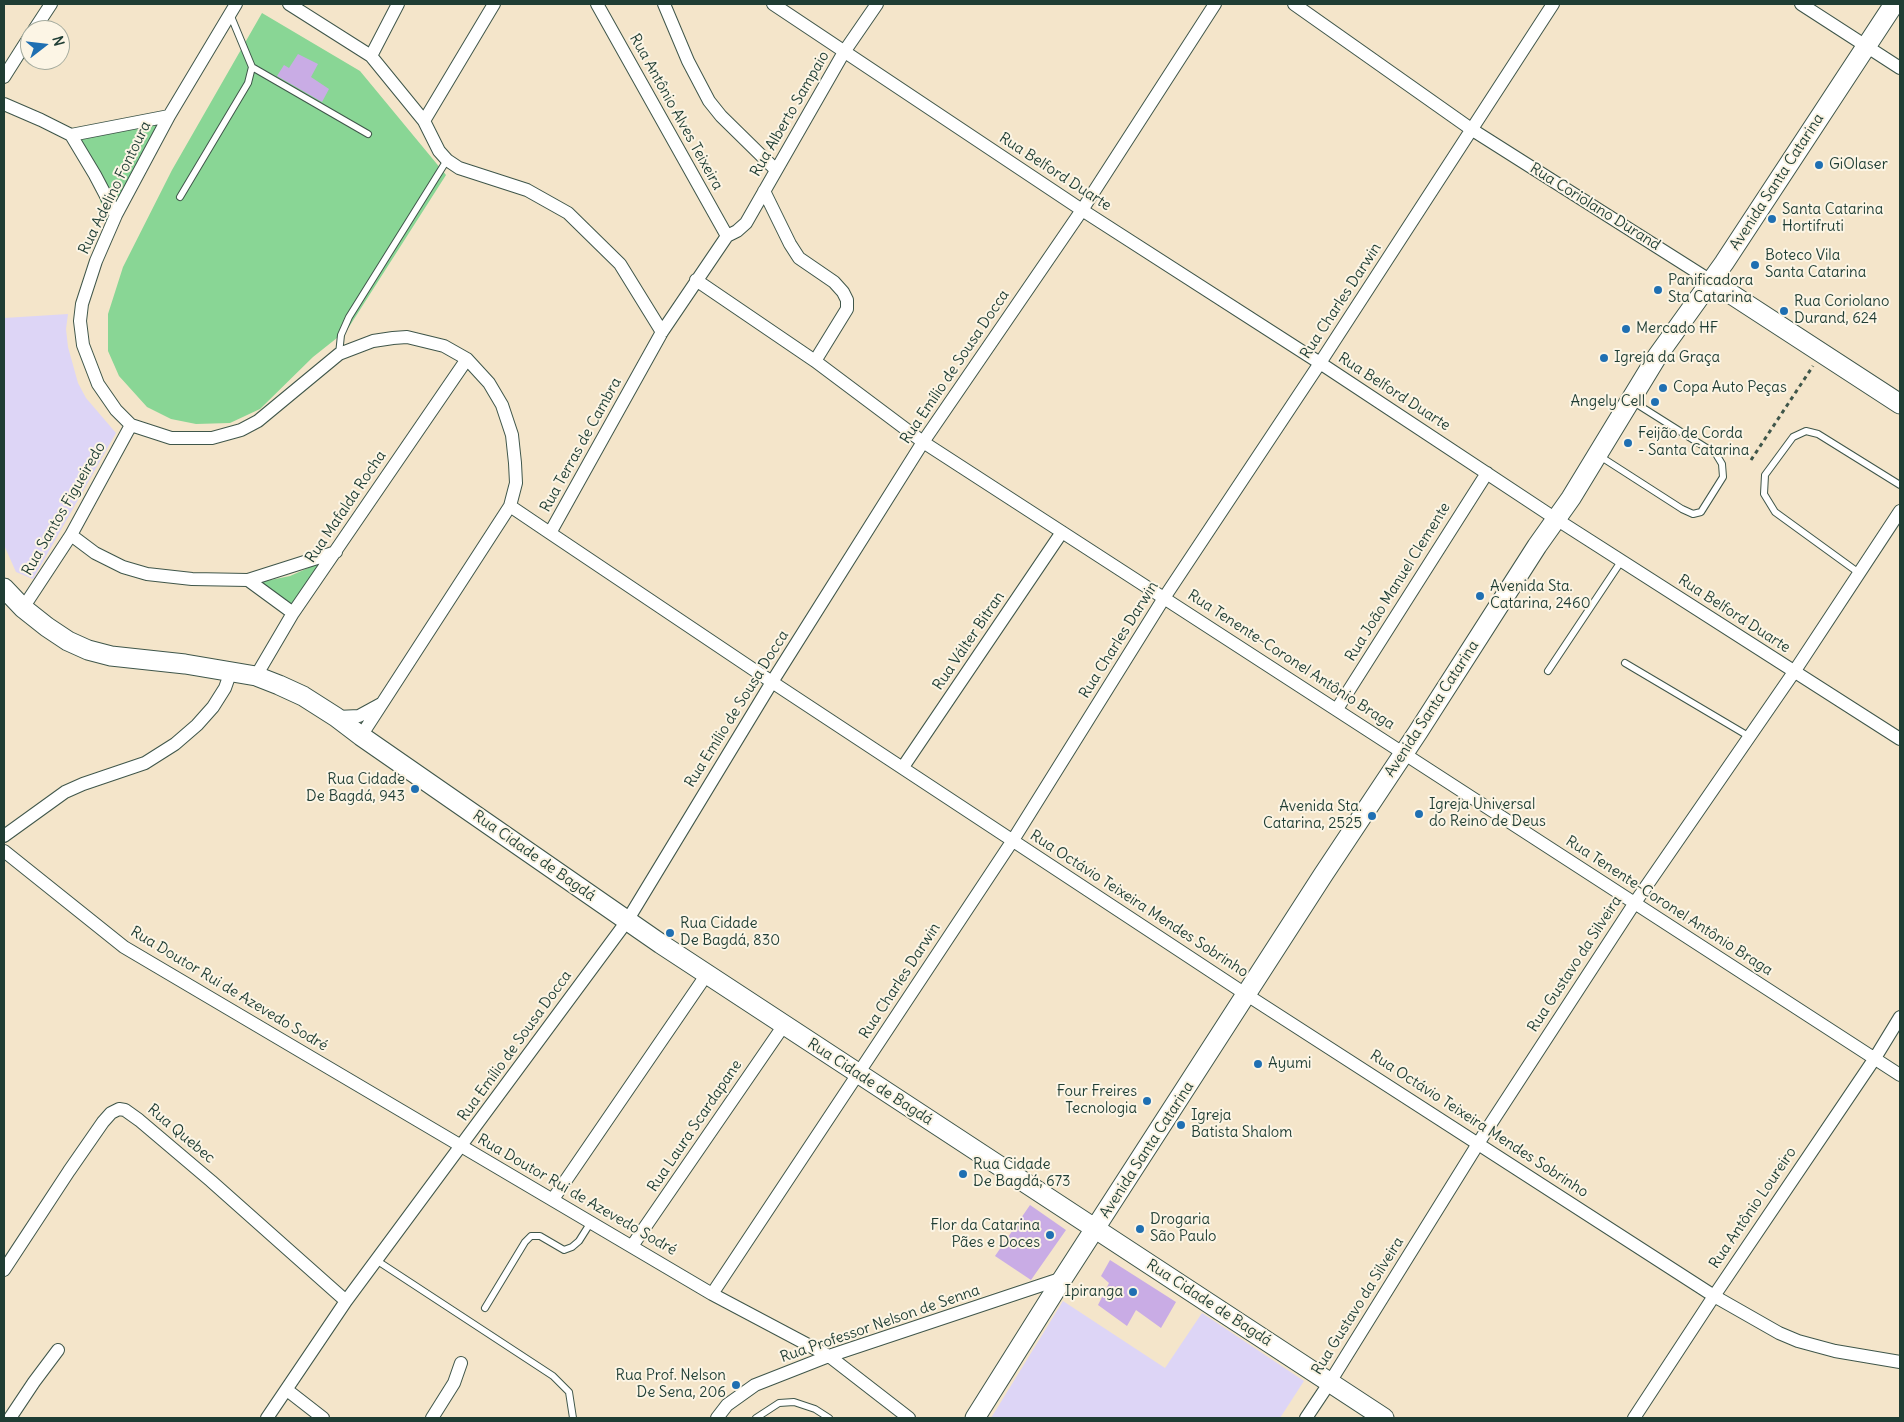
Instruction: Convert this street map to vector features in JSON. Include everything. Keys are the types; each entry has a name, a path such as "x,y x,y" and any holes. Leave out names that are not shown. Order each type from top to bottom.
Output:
{"street":[{"path":"41,20 51,4"},
{"path":"289,4 371,56 424,120 439,151 447,160 458,168 527,190 568,213 620,264 662,332"},
{"path":"371,56 398,4"},
{"path":"424,120 494,4"},
{"name":"Rua Antônio Alves Teixeira","path":"597,4 727,236"},
{"path":"664,4 688,61 709,101 721,116 776,170"},
{"name":"Rua Belford Duarte","path":"772,4 1082,210 1900,739"},
{"name":"Rua Alberto Sampaio","path":"727,236 737,231 746,223 844,52 877,4"},
{"name":"Rua Emílio de Sousa Docca","path":"267,1418 346,1301 627,921 772,682 923,442 1082,210 1215,4"},
{"name":"Rua Coriolano Durand","path":"1294,4 1471,129 1711,281 1900,404"},
{"name":"Rua Charles Darwin","path":"712,1294 1012,840 1164,598 1320,363 1553,4"},
{"path":"1801,4 1900,68"},
{"name":"Avenida Santa Catarina","path":"976,1418 1323,875 1597,455 1658,355 1711,281 1894,4"},
{"name":"Rua Adelino Fontoura","path":"233,9 169,116 116,215 96,261 82,304 80,321 83,345 98,384 111,404 131,425 171,438 212,438 241,430 258,421 339,354 373,341 407,337 444,346 467,359 498,396 512,435 516,483 510,506"},
{"path":"4,77 20,52"},
{"path":"4,104 71,135 116,215"},
{"path":"71,135 169,116"},
{"path":"764,191 799,258 834,282 847,300 847,309 815,361"},
{"name":"Rua Terras de Cambra","path":"510,506 550,534 662,332 727,236"},
{"name":"Rua Tenente-Coronel Antônio Braga","path":"696,280 815,361 923,442 1405,752 1634,904 1900,1075"},
{"name":"Rua Mafalda Rocha","path":"256,676 293,613 467,359"},
{"name":"Rua Santos Figueiredo","path":"23,608 71,535 131,425"},
{"name":"Rua João Manuel Clemente","path":"1337,709 1487,473"},
{"path":"361,736 510,506"},
{"name":"Rua Gustavo da Silveira","path":"1306,1418 1478,1143 1634,904 1794,672 1900,511"},
{"name":"Rua Válter Bitran","path":"903,768 1062,532"},
{"name":"Rua Octávio Teixeira Mendes Sobrinho","path":"550,534 1247,995 1714,1296 1779,1333 1798,1341 1900,1362"},
{"path":"71,535 102,557 123,567 148,574 192,579 248,580 336,552"},
{"path":"248,580 293,613"},
{"name":"Rua Cidade de Bagdá","path":"4,588 23,608 57,634 88,650 111,656 231,671 256,676 303,696 336,717 627,921 858,1075 1384,1418"},
{"path":"4,836 65,792 145,762 175,744 213,707 225,688 231,671"},
{"path":"336,717 352,718 359,716 383,703"},
{"name":"Rua Doutor Rui de Azevedo Sodré","path":"4,851 124,947 712,1294 829,1356 909,1418"},
{"path":"553,1199 707,974"},
{"name":"Rua Antônio Loureiro","path":"1634,1418 1875,1058 1900,1017"},
{"name":"Rua Laura Scardapane","path":"632,1246 784,1025"},
{"name":"Rua Quebec","path":"4,1270 97,1130 108,1116 119,1109 125,1110 139,1120 212,1181 346,1301"},
{"name":"Rua Professor Nelson de Senna","path":"717,1418 727,1405 755,1385 829,1356 1064,1278"},
{"path":"10,1418 58,1350"},
{"path":"432,1418 454,1383 461,1363"},
{"path":"287,1390 323,1418"}],"lane":[{"path":"180,197 248,84 252,67 233,9"},
{"path":"252,67 368,134"},
{"path":"339,354 341,335 350,317 447,160"},
{"path":"1597,455 1693,514 1701,512 1723,477 1722,464 1716,454 1631,400"},
{"path":"1860,573 1775,512 1764,494 1765,475 1793,437 1806,431 1818,434 1900,485"},
{"path":"1548,671 1622,560"},
{"path":"1625,663 1750,737"},
{"path":"485,1308 525,1242 531,1236 540,1236 564,1250 572,1247 579,1241 591,1222"},
{"path":"376,1260 553,1376 569,1392 573,1418"},
{"path":"756,1418 779,1403 794,1402 815,1409 829,1418"}],"path":[{"path":"1752,460 1821,353"}],"shaded area":[{"path":"68,314 66,329 68,347 78,383 86,398 116,433 33,579 16,572 4,545 4,318"},
{"path":"1063,1301 1165,1368 1202,1313 1304,1381 1280,1418 991,1418"}],"green space":[{"path":"262,13 360,71 446,175 347,330 313,357 260,409 230,423 196,424 171,419 147,407 119,376 108,351 108,314 123,267 172,170"},
{"path":"172,120 111,238 96,186 69,142"},
{"path":"324,561 295,607 256,583 290,576"}],"building":[{"path":"298,54 318,64 311,77 329,89 322,102 277,76 284,65 289,68"},
{"path":"1030,1205 1066,1230 1031,1280 995,1256"},
{"name":"Ipiranga","path":"1110,1260 1176,1302 1161,1328 1136,1310 1127,1326 1098,1305 1109,1283 1101,1276"}],"place":[{"name":"GiOlaser","path":"1819,165"},
{"name":"Santa Catarina Hortifruti","path":"1772,219"},
{"name":"Boteco Vila Santa Catarina","path":"1755,265"},
{"name":"Panificadora Sta Catarina","path":"1658,290"},
{"name":"Rua Coriolano Durand, 624","path":"1784,311"},
{"name":"Mercado HF","path":"1626,329"},
{"name":"Igreja da Graça","path":"1604,358"},
{"name":"Copa Auto Peças","path":"1663,388"},
{"name":"Angely Cell","path":"1655,402"},
{"name":"Feijão de Corda - Santa Catarina","path":"1628,443"},
{"name":"Avenida Sta. Catarina, 2460","path":"1480,596"},
{"name":"Rua Cidade De Bagdá, 943","path":"415,789"},
{"name":"Igreja Universal do Reino de Deus","path":"1419,814"},
{"name":"Avenida Sta. Catarina, 2525","path":"1372,816"},
{"name":"Rua Cidade De Bagdá, 830","path":"670,933"},
{"name":"Ayumi","path":"1258,1064"},
{"name":"Four Freires Tecnologia","path":"1147,1101"},
{"name":"Igreja Batista Shalom","path":"1181,1125"},
{"name":"Rua Cidade De Bagdá, 673","path":"963,1174"},
{"name":"Drogaria São Paulo","path":"1140,1229"},
{"name":"Flor da Catarina Pães e Doces","path":"1050,1235"},
{"name":"Ipiranga","path":"1133,1292"},
{"name":"Rua Prof. Nelson De Sena, 206","path":"736,1385"}]}
